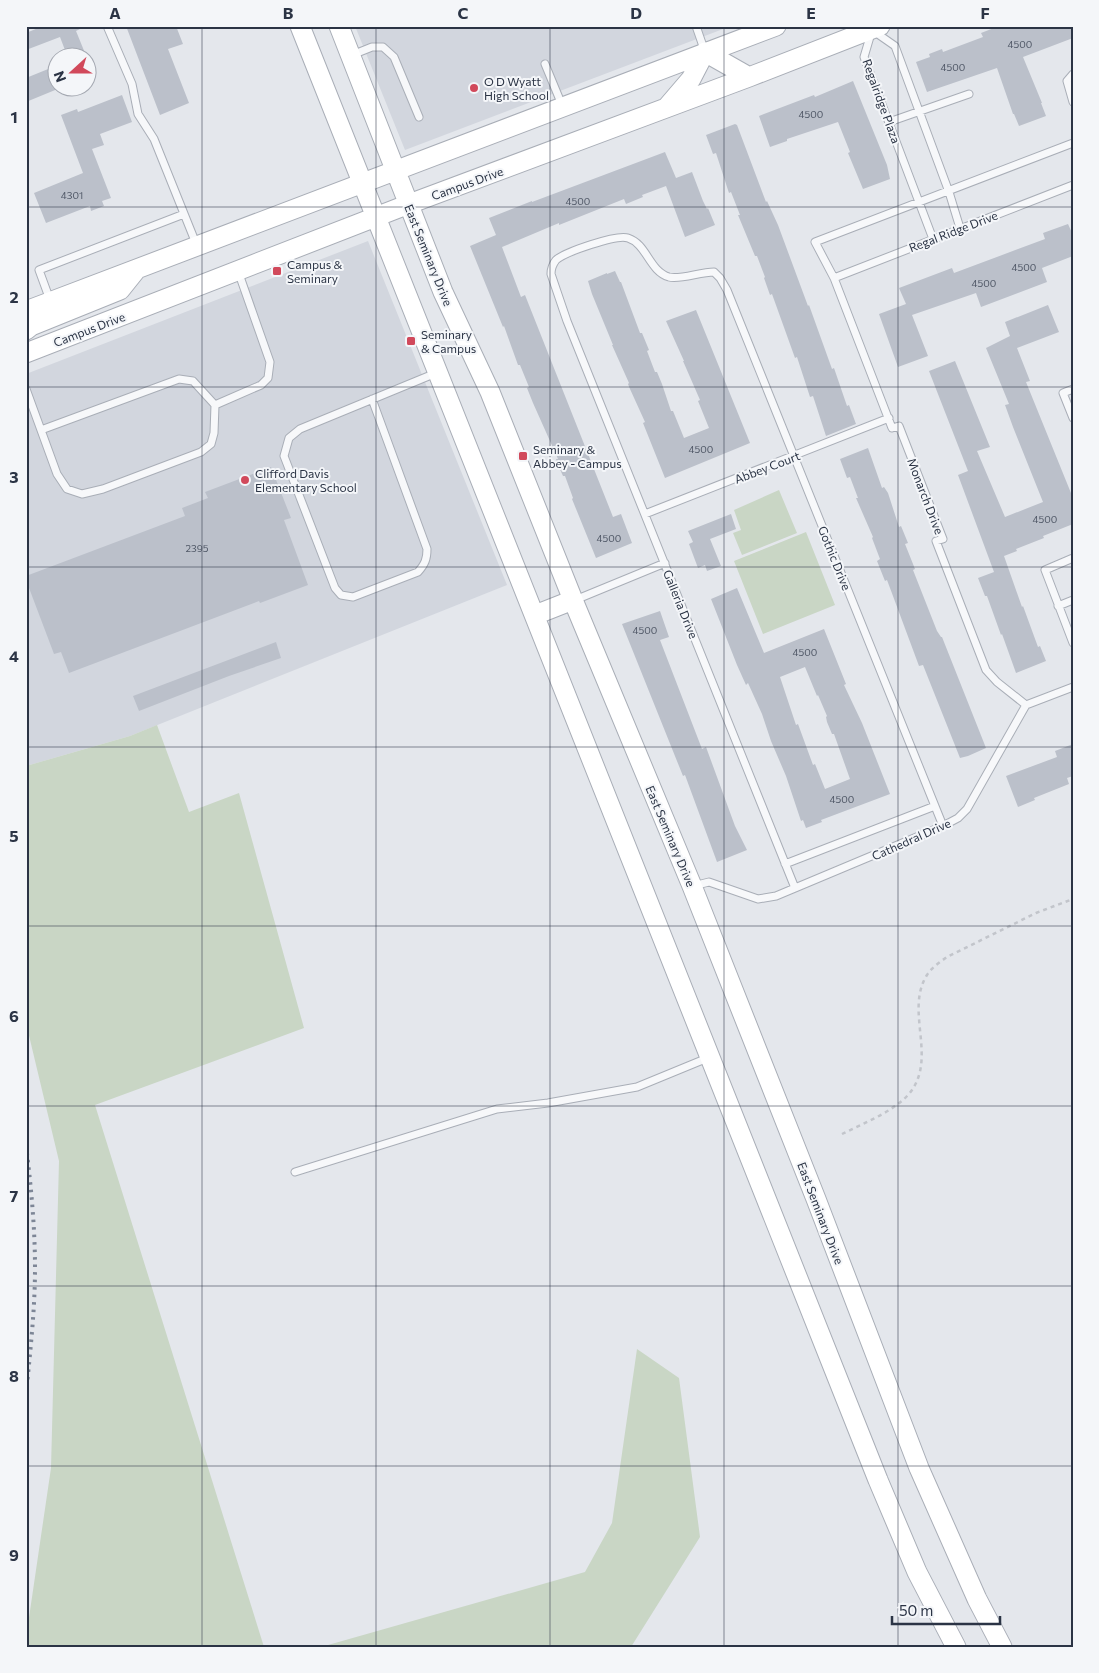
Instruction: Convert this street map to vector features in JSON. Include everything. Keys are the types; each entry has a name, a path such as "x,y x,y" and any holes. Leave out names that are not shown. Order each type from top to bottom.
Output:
{"main road":[{"path":"300,26 536,615 878,1480 917,1572 956,1647"},
{"name":"East Seminary Drive","path":"339,26 443,292 490,392 573,600 692,886 820,1209 919,1468 977,1599 1002,1647"},
{"path":"26,311 776,26"},
{"name":"Campus Drive","path":"26,354 409,204 750,77 872,27"},
{"path":"705,52 750,77"},
{"path":"665,109 691,79 705,52"},
{"path":"26,330 31,326 120,290 137,269"},
{"path":"536,615 573,600"}],"lane":[{"path":"108,26 132,84 138,114 154,139 197,246"},
{"path":"696,26 705,52"},
{"path":"872,27 895,46 949,192 960,228"},
{"name":"Regalridge Plaza","path":"872,27 864,57 933,239"},
{"path":"350,55 372,47 383,47 394,57 419,117"},
{"path":"545,64 563,106"},
{"path":"1073,74 1067,81 1073,102"},
{"path":"889,122 969,94"},
{"path":"919,203 1073,143"},
{"name":"Regal Ridge Drive","path":"834,278 1073,185"},
{"name":"Monarch Drive","path":"919,203 815,242 834,278 892,428 899,426 942,539 936,541 986,670 997,682 1026,705"},
{"path":"51,302 39,270 184,214"},
{"name":"Gothic Drive","path":"567,321 551,274 551,267 557,259 580,248 620,237 628,238 643,249 656,269 669,277 714,272 720,278 727,290 943,826"},
{"path":"215,405 261,385 268,378 270,362 238,271"},
{"name":"Galleria Drive","path":"567,321 795,888"},
{"path":"372,399 427,549 427,558 418,572 353,597 341,595 335,588 284,456 289,438 300,429 372,399 438,372"},
{"path":"26,389 57,474 67,489 82,494 103,489 201,452 211,444 215,405 194,381 178,379 41,430"},
{"path":"1073,389 1063,393 1073,418"},
{"name":"Abbey Court","path":"645,514 888,418"},
{"path":"1073,558 1044,570 1073,644"},
{"path":"573,600 665,563"},
{"path":"1058,606 1073,600"},
{"path":"1026,705 1073,687"},
{"name":"Cathedral Drive","path":"692,886 710,882 758,899 776,896 958,818 967,809 1026,705"},
{"path":"785,864 935,806"},
{"path":"295,1172 497,1109 548,1103 637,1087 710,1056"}],"path":[{"path":"842,1134 901,1102 912,1091 919,1078 922,1062 920,1001 922,987 927,975 936,965 947,957 1036,913 1073,899"}],"shaded area":[{"name":"O D Wyatt High School","path":"355,26 731,26 405,150"},
{"name":"Clifford Davis Elementary School","path":"368,241 507,585 130,736 26,766 26,374"}],"green space":[{"path":"779,490 797,533 742,555 733,533 741,530 734,510"},
{"path":"806,532 835,605 763,634 734,561"},
{"path":"157,725 189,812 239,793 304,1028 95,1105 264,1647 26,1647 51,1468 59,1161 26,1023 26,766 130,736"},
{"path":"637,1349 679,1378 700,1537 631,1647 321,1647 585,1572 612,1523"}],"building":[{"path":"43,26 86,26 76,31 83,48 64,48 60,37 26,50 26,33"},
{"path":"126,26 176,26 183,44 168,49 189,103 160,115"},
{"path":"999,26 1073,26 1073,38 1023,57 1046,116 1019,126 997,68 927,92 916,62 930,57 929,54 942,49 943,52 983,37 981,33"},
{"path":"48,69 48,93 26,102 26,78"},
{"path":"853,81 887,165 890,179 863,189 838,122 787,139 787,141 770,147 759,116 814,95 815,97"},
{"path":"122,95 132,122 100,134 104,145 92,149 111,198 102,201 104,206 91,211 90,206 46,223 34,193 83,173 61,115 77,109 78,112"},
{"path":"735,124 766,202 778,225 832,369 834,368 847,406 849,405 856,424 826,436 813,396 810,397 797,357 795,358 772,294 770,295 757,256 755,256 738,215 740,215 731,192 729,193 716,153 713,154 706,135"},
{"path":"665,152 676,178 692,172 715,225 685,237 666,186 642,195 643,197 626,204 624,199 502,247 521,297 525,295 613,517 621,514 632,543 596,558 572,499 565,476 563,476 558,465 556,459 558,459 533,403 527,388 529,387 520,365 518,365 504,326 470,246 496,235 489,218"},
{"path":"1068,224 1073,235 1073,256 1042,268 1047,282 981,307 976,293 912,315 928,356 898,367 879,314 906,304 899,288 952,268 954,273 1045,239 1043,233"},
{"path":"615,271 640,333 642,333 649,350 647,351 662,384 671,411 673,411 684,438 709,428 698,401 700,400 666,321 696,310 750,443 665,478 643,423 645,422 612,345 588,281"},
{"path":"1048,305 1059,332 1017,348 1030,381 1026,382 1073,498 1073,524 1043,536 1044,538 1004,556 1038,647 1040,646 1046,661 1016,673 987,596 985,596 978,578 994,572 958,475 968,471 929,371 955,361 990,447 977,451 1005,517 1043,502 1005,405 1009,404 986,348 1010,336 1005,322"},
{"path":"868,448 882,488 884,487 888,493 899,527 901,526 908,543 905,544 915,569 913,570 986,748 968,756 960,758 923,665 919,666 887,580 885,581 877,561 880,559 873,537 856,498 858,498 850,477 847,478 840,459"},
{"path":"271,467 291,518 284,520 308,585 260,603 259,601 69,673 61,652 54,654 26,576 185,516 182,508 208,498 205,492"},
{"path":"731,514 736,529 710,539 721,566 707,571 705,565 698,568 689,544 693,542 688,531"},
{"path":"737,588 764,653 824,629 846,684 844,685 862,723 890,794 821,820 822,822 806,828 803,820 801,821 762,714 748,683 746,685 737,665 711,599","holes":["805,667 827,716 827,722 832,734 834,734 850,779 825,789 815,764 813,765 798,724 796,725 780,677"]},
{"path":"660,611 669,637 660,640 702,749 706,747 735,826 747,850 717,862 685,775 683,776 622,624"},
{"path":"276,642 281,658 139,711 133,696"},
{"path":"1073,744 1073,776 1067,778 1069,784 1034,798 1035,800 1018,807 1006,776 1057,757 1055,751"}],"railway":[{"path":"26,1145 32,1206 35,1268 26,1395"}],"place":[{"name":"O D Wyatt High School","path":"474,88"},
{"name":"Campus & Seminary","path":"277,271"},
{"name":"Seminary & Campus","path":"411,341"},
{"name":"Seminary & Abbey - Campus","path":"523,456"},
{"name":"Clifford Davis Elementary School","path":"245,480"}]}
